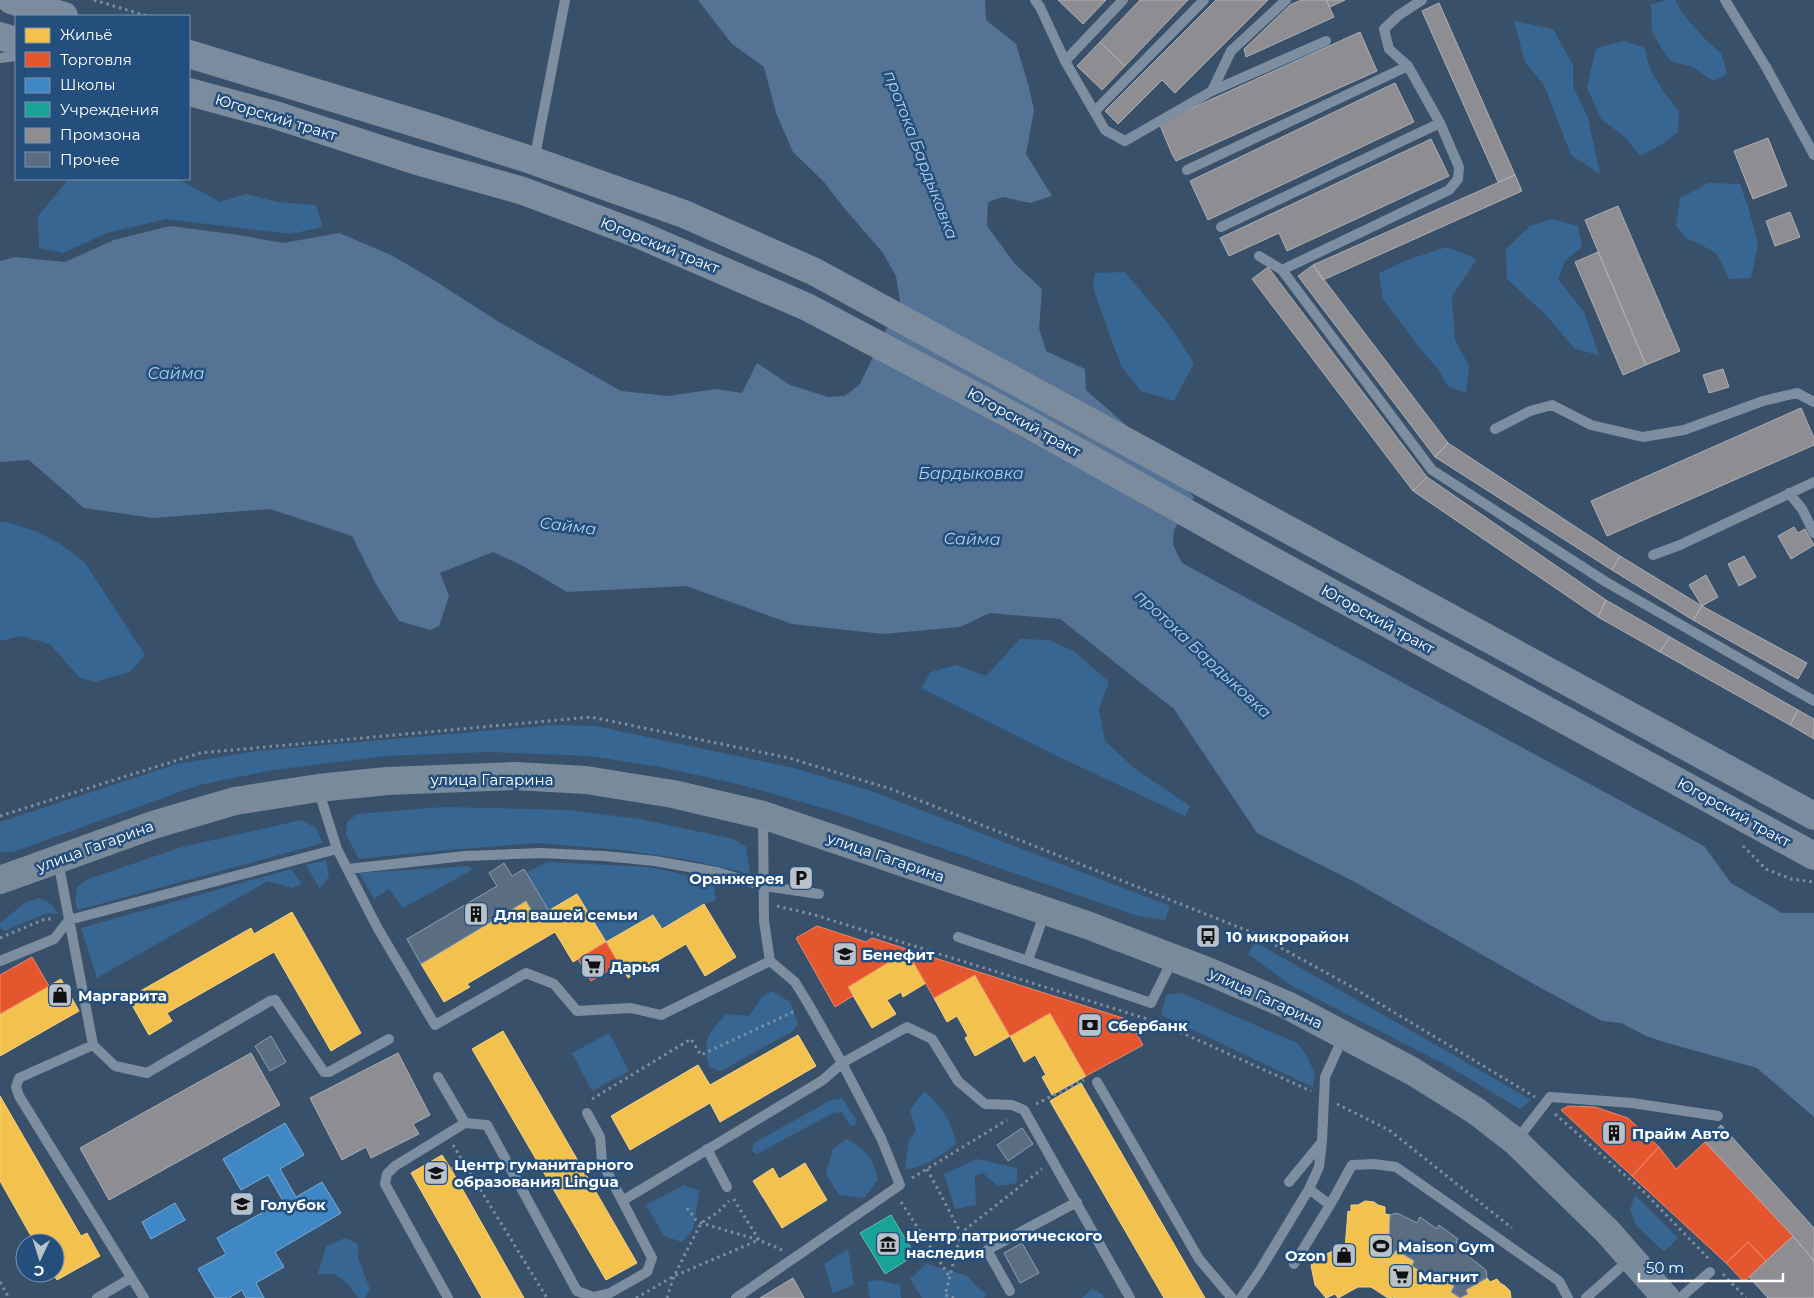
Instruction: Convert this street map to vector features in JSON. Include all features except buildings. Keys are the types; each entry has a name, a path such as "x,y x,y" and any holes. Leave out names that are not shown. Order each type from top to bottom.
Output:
{"main road":[{"path":"11,0 61,15"},
{"path":"0,36 15,41"},
{"path":"190,54 534,161 684,214 815,272 1814,816"},
{"name":"Югорский тракт","path":"190,92 275,115 417,161 523,191 649,239 807,307 1030,425 1251,549 1814,856"},
{"name":"улица Гагарина","path":"0,880 153,825 235,801 318,788 387,781 450,777 532,777 586,780 673,794 763,815 1045,910 1174,958 1287,1006 1344,1035 1412,1072 1476,1111 1516,1142 1608,1232 1666,1298"}],"lane":[{"path":"534,161 565,0"},
{"path":"1065,61 1123,0"},
{"path":"1095,111 1204,0"},
{"path":"1212,90 1230,51 1286,0"},
{"path":"1282,270 1449,190 1458,179 1459,167 1440,123 1408,66 1389,49 1384,29 1399,15 1422,0"},
{"path":"1725,0 1766,67 1814,155"},
{"path":"1041,2 1065,61 1105,130 1125,141 1212,90 1326,41"},
{"path":"0,58 15,56"},
{"path":"1188,170 1408,66"},
{"path":"1221,227 1440,123"},
{"path":"1259,256 1282,270 1432,470 1606,582 1814,702"},
{"path":"1495,429 1530,411 1552,405 1591,425 1643,437 1684,430 1763,401 1797,393 1814,402"},
{"path":"1653,555 1680,545 1814,482"},
{"path":"1789,493 1802,510 1814,533"},
{"path":"318,788 337,849 377,927 435,1025 526,972 554,984 577,1012 631,1008 661,1015 770,961"},
{"path":"736,1298 896,1188 881,1138 842,1062 795,982 770,961 764,921 763,815"},
{"path":"0,961 54,939 69,920 337,849"},
{"path":"348,869 465,856 550,853 655,861 717,872 764,886 819,894"},
{"path":"58,860 93,1045 115,1066 147,1073 270,1001 275,1000 324,1072 329,1072 389,1039"},
{"path":"1028,960 1045,910"},
{"path":"958,937 1151,1003 1174,958"},
{"path":"622,1201 823,1080 842,1062 907,1027 932,1039 958,1081 986,1104 1012,1105 1024,1110 1130,1298"},
{"path":"1240,1298 1309,1189 1319,1167 1325,1077 1344,1035"},
{"path":"93,1045 19,1078 16,1087 19,1096 144,1298"},
{"path":"438,1077 465,1123"},
{"path":"1097,1082 1199,1259 1232,1298"},
{"path":"1516,1142 1550,1097 1632,1103 1718,1116"},
{"path":"448,1298 385,1184 387,1174 395,1166 465,1123 487,1125 576,1291 593,1297 610,1293 646,1272 652,1258 602,1162 600,1137 586,1113"},
{"path":"1289,1182 1322,1142"},
{"path":"707,1149 727,1187"},
{"path":"1294,1264 1352,1165 1374,1164 1396,1167 1558,1280 1568,1298"},
{"path":"1309,1189 1330,1205"},
{"path":"1010,1291 987,1250 1077,1202"},
{"path":"1586,1298 1631,1258"},
{"path":"1680,1298 1710,1272"},
{"path":"97,1298 131,1278"}],"path":[{"path":"94,0 144,15"},
{"path":"764,904 815,915 1160,1023 1325,1097 1389,1130 1513,1229"},
{"path":"0,938 45,919 69,920"},
{"path":"586,1113 582,1105 691,1039 701,1055 809,1004"},
{"path":"950,1277 896,1188 1024,1110 1084,1080 1097,1082"},
{"path":"446,1134 547,1298"},
{"path":"451,1169 463,1163"},
{"path":"927,1169 961,1233"},
{"path":"954,1298 944,1296 961,1233 1043,1169"},
{"path":"727,1187 759,1240"},
{"path":"667,1298 674,1276 701,1224 717,1213 733,1197"},
{"path":"687,1208 701,1224 759,1240 796,1256"},
{"path":"636,1298 674,1276 759,1240"},
{"path":"0,1282 9,1298"}],"shaded area":[{"path":"1675,0 1683,14 1706,40 1721,53 1727,74 1713,81 1693,67 1671,61 1652,32 1651,4"},
{"path":"1514,21 1553,29 1573,65 1573,86 1588,118 1600,174 1571,155 1544,85 1525,62"},
{"path":"1624,41 1645,48 1649,67 1663,91 1679,111 1678,132 1661,145 1640,156 1625,137 1601,119 1587,87 1596,48"},
{"path":"68,180 180,180 220,202 246,194 277,202 316,205 323,227 290,234 166,219 107,233 63,253 39,248 38,216"},
{"path":"1708,183 1740,184 1758,244 1751,278 1729,279 1717,254 1687,239 1676,226 1680,198"},
{"path":"1552,219 1578,226 1582,247 1565,261 1558,279 1584,312 1599,355 1575,349 1545,314 1507,279 1506,249 1530,226"},
{"path":"1447,247 1477,259 1452,296 1455,340 1469,366 1466,393 1448,386 1437,368 1383,299 1379,273 1407,260"},
{"path":"1125,272 1170,326 1194,363 1174,401 1141,391 1121,366 1093,288 1095,273"},
{"path":"0,522 7,522 38,532 62,545 85,563 145,655 130,672 94,682 79,677 50,644 21,636 0,641"},
{"path":"1020,639 1049,640 1075,652 1109,682 1099,709 1105,741 1134,768 1190,806 1185,816 1053,754 921,688 931,672 956,665 986,676"},
{"path":"554,725 595,726 794,768 874,792 1170,906 1165,920 1138,916 837,812 738,784 660,767 589,756 488,752 385,756 273,770 199,785 13,852 0,852 0,822 177,764 256,751"},
{"path":"443,807 569,810 639,819 734,839 746,847 750,874 695,861 623,850 538,843 359,859 346,835 347,822 357,814"},
{"path":"301,820 316,828 323,843 78,910 75,901 77,887 88,879 182,847"},
{"path":"326,860 329,876 320,889 306,865"},
{"path":"547,862 649,867 713,881 716,900 704,904 662,929 653,915 606,942 577,894 549,911 526,873"},
{"path":"469,866 472,870 403,908 389,889 374,899 359,873"},
{"path":"291,869 302,884 292,888 268,881 97,978 81,928"},
{"path":"39,898 51,904 58,914 47,913 4,931 0,927 0,923 26,902"},
{"path":"1255,942 1531,1100 1520,1109 1448,1066 1292,986 1248,954"},
{"path":"772,991 790,1002 798,1023 793,1031 721,1071 709,1067 706,1050 708,1038 715,1027 726,1014 749,1016 762,997"},
{"path":"1181,993 1297,1043 1307,1056 1315,1074 1313,1087 1161,1015 1166,995"},
{"path":"609,1033 629,1071 592,1091 572,1053"},
{"path":"924,1091 944,1114 952,1128 956,1143 933,1160 905,1169 909,1141 916,1131 910,1110"},
{"path":"842,1098 856,1119 855,1126 850,1125 842,1112 833,1113 757,1154 752,1151 754,1143 831,1100"},
{"path":"846,1139 864,1151 874,1165 878,1180 864,1198 839,1195 826,1174 833,1149"},
{"path":"977,1159 1017,1168 1017,1183 998,1186 983,1173 975,1176 976,1205 955,1209 944,1174"},
{"path":"684,1185 699,1191 693,1230 682,1242 664,1236 646,1205"},
{"path":"1635,1195 1678,1238 1664,1252 1636,1225 1630,1210"},
{"path":"345,1238 358,1244 358,1258 370,1289 365,1298 358,1298 348,1284 335,1274 318,1274 326,1246"},
{"path":"848,1249 854,1285 833,1293 824,1264"},
{"path":"926,1264 968,1276 986,1294 984,1298 922,1298 910,1279"},
{"path":"878,1280 900,1285 901,1298 870,1298 867,1282"},
{"path":"1092,1289 1102,1294 1104,1298 1082,1298"}],"water":[{"name":"Бардыковка","path":"698,0 985,0 986,20 1016,44 1034,110 1026,154 1052,196 1030,203 1003,197 988,202 987,226 1015,264 1042,289 1039,328 1046,351 1085,369 1086,390 1143,440 1194,497 1174,530 1173,545 1182,563 1704,846 1731,883 1782,913 1814,913 1814,1117 1757,1068 1667,1043 1646,1036 1621,1023 1602,1021 1355,882 1257,833 1174,709 1060,619 990,613 960,627 883,634 792,624 686,586 567,592 521,565 493,552 440,573 449,596 439,626 430,630 399,621 376,584 352,536 270,509 153,518 84,508 29,460 0,462 0,261 15,257 65,262 114,240 170,226 283,243 339,233 391,255 499,322 621,391 668,396 716,389 742,393 757,363 790,385 828,397 845,396 860,384 900,301 896,276 883,253 824,182 793,152 776,113 764,67 732,44"}],"place":[{"name":"Оранжерея","path":"801,878"},
{"name":"Для вашей семьи","path":"476,914"},
{"name":"10 микрорайон","path":"1208,936"},
{"name":"Бенефит","path":"845,954"},
{"name":"Дарья","path":"593,966"},
{"name":"Маргарита","path":"60,995"},
{"name":"Сбербанк","path":"1090,1025"},
{"name":"Прайм Авто","path":"1614,1133"},
{"name":"Центр гуманитарного образования Lingua","path":"436,1173"},
{"name":"Голубок","path":"242,1204"},
{"name":"Центр патриотического наследия","path":"888,1244"},
{"name":"Maison Gym","path":"1381,1246"},
{"name":"Ozon","path":"1344,1255"},
{"name":"Магнит","path":"1401,1276"}],"water label":[{"name":"протока Бардыковка","path":"921,155"},
{"name":"Сайма","path":"176,373"},
{"name":"Сайма","path":"568,526"},
{"name":"Сайма","path":"972,539"},
{"name":"протока Бардыковка","path":"1203,654"}]}
